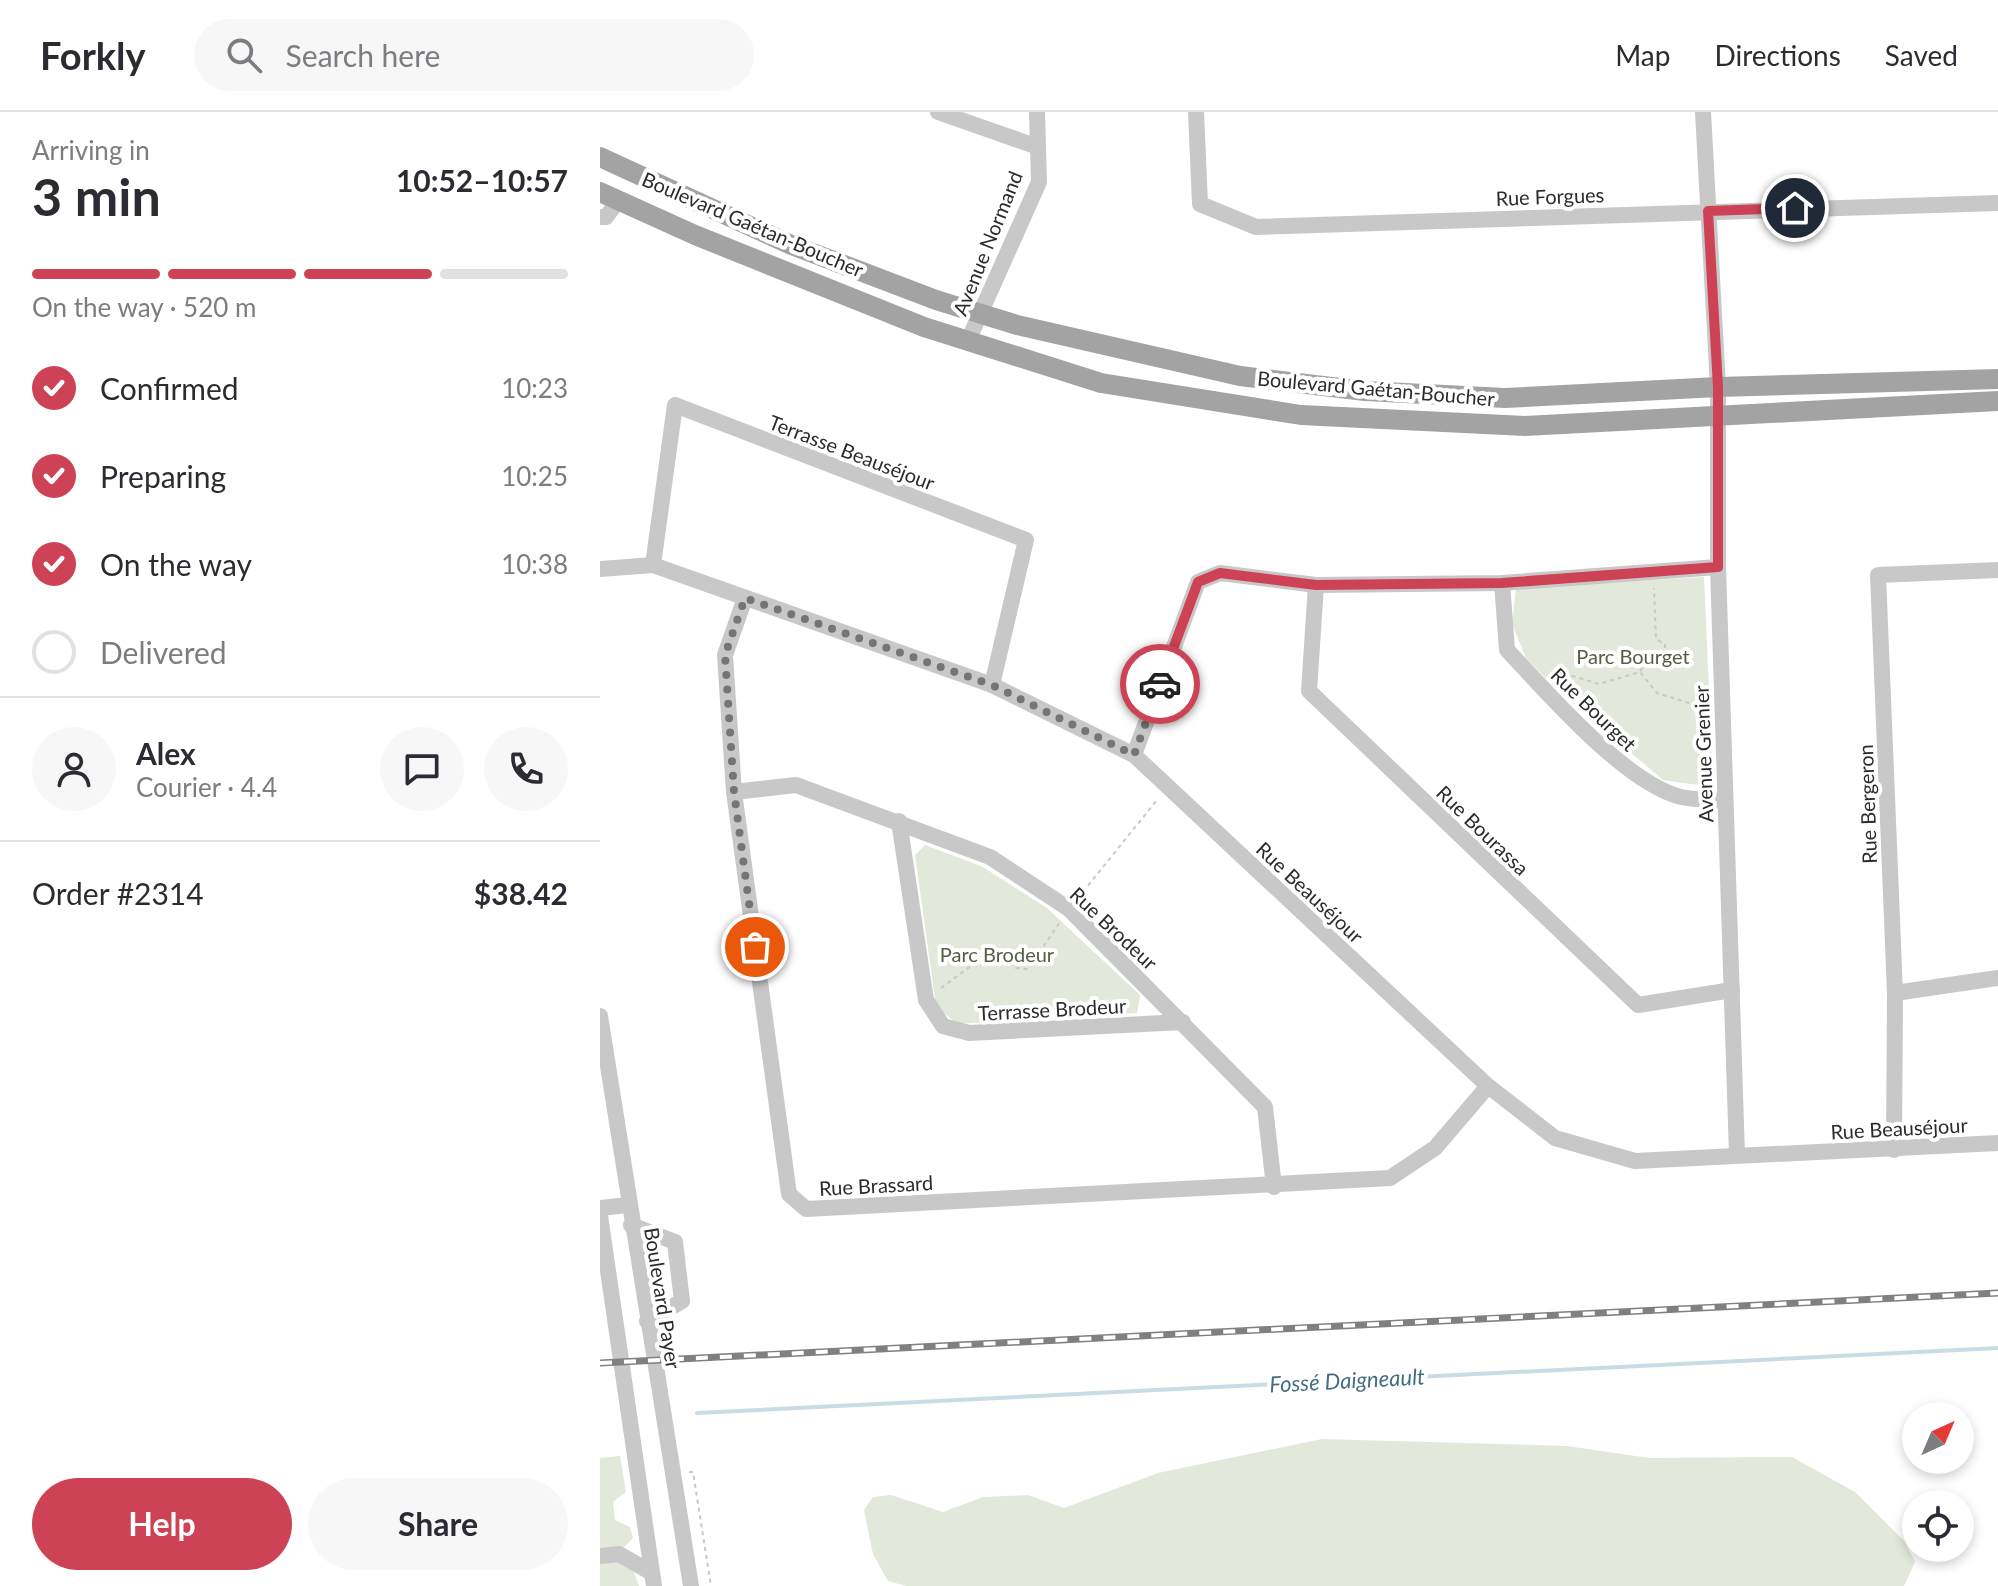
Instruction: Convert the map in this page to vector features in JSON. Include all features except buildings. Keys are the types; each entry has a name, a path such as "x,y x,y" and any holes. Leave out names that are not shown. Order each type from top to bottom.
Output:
{"main road":[{"name":"Boulevard Gaétan-Boucher","path":"600,157 789,244 936,300 1017,325 1240,376 1365,391 1505,398 1718,387 1998,379"},
{"name":"Boulevard Gaétan-Boucher","path":"609,197 909,321 1101,383 1301,415 1525,426 1998,401"}],"street":[{"path":"938,112 1038,147"},
{"name":"Avenue Normand","path":"968,341 1039,182 1037,112"},
{"name":"Rue Forgues","path":"1196,112 1200,204 1256,227 1998,203"},
{"name":"Avenue Grenier","path":"1703,112 1718,387 1715,414 1718,567 1737,1155"},
{"path":"600,217 606,217 609,197"},
{"name":"Terrasse Beauséjour","path":"653,565 675,405 1026,540 992,685"},
{"name":"Rue Beauséjour","path":"600,569 653,565 992,685 1134,755 1488,1086 1555,1138 1635,1161 1998,1143"},
{"path":"1134,755 1198,582 1220,573 1316,585 1502,583 1718,567"},
{"name":"Rue Bergeron","path":"1894,1150 1895,993 1878,575 1998,570"},
{"name":"Rue Bourget","path":"1502,583 1507,650 1543,687 1633,774 1680,797 1725,801"},
{"name":"Rue Bourassa","path":"1316,585 1309,691 1638,1005 1732,990"},
{"name":"Rue Brassard","path":"745,598 725,655 734,792 789,1194 806,1209 1274,1187 1390,1178 1435,1148 1488,1086"},
{"name":"Rue Brodeur","path":"734,792 796,785 990,857 1069,909 1265,1107 1274,1187"},
{"path":"899,821 926,1000"},
{"path":"1895,993 1998,978"},
{"name":"Terrasse Brodeur","path":"926,1000 943,1026 969,1033 1183,1022"},
{"name":"Boulevard Payer","path":"600,1016 691,1586"},
{"path":"600,1208 628,1205"},
{"path":"600,1216 653,1580"},
{"path":"631,1225 675,1242 682,1301 647,1321"},
{"path":"600,1556 619,1554 653,1580"}],"path":[{"path":"1543,687 1561,676 1599,684 1640,672 1647,663 1657,664 1665,656 1665,644 1656,639 1653,572"},
{"path":"1640,672 1657,693 1722,713"},
{"path":"926,1000 971,966 972,956 985,957 997,947 1015,968 1028,969 1069,909 1168,786"},
{"path":"672,1473 693,1472 711,1586"}],"green space":[{"name":"Parc Bourget","path":"1704,577 1713,781 1704,786 1663,780 1556,689 1526,658 1512,624 1516,588"},
{"name":"Parc Brodeur","path":"925,845 981,866 1047,908 1140,995 1137,1013 957,1024 936,1006 915,855"},
{"path":"1322,1439 1567,1446 1649,1458 1792,1457 1855,1492 1902,1539 1902,1562 1915,1562 1904,1586 906,1586 888,1581 873,1554 864,1510 873,1497 891,1495 943,1512 983,1497 1028,1495 1064,1508 1158,1473"},
{"path":"620,1456 626,1492 613,1502 615,1520 630,1527 633,1538 624,1547 600,1550 600,1458"},
{"path":"600,1562 620,1562 633,1570 639,1586 600,1586"}],"waterway":[{"name":"Fossé Daigneault","path":"697,1413 1998,1348"}],"railway":[{"path":"600,1363 1998,1293"}],"way so far":[{"path":"755,947 734,792 725,655 745,598 992,685 1134,755 1160,684"}],"route":[{"path":"1160,684 1198,582 1220,573 1316,585 1502,583 1718,567 1715,414 1718,387 1708,211 1795,208"}]}
